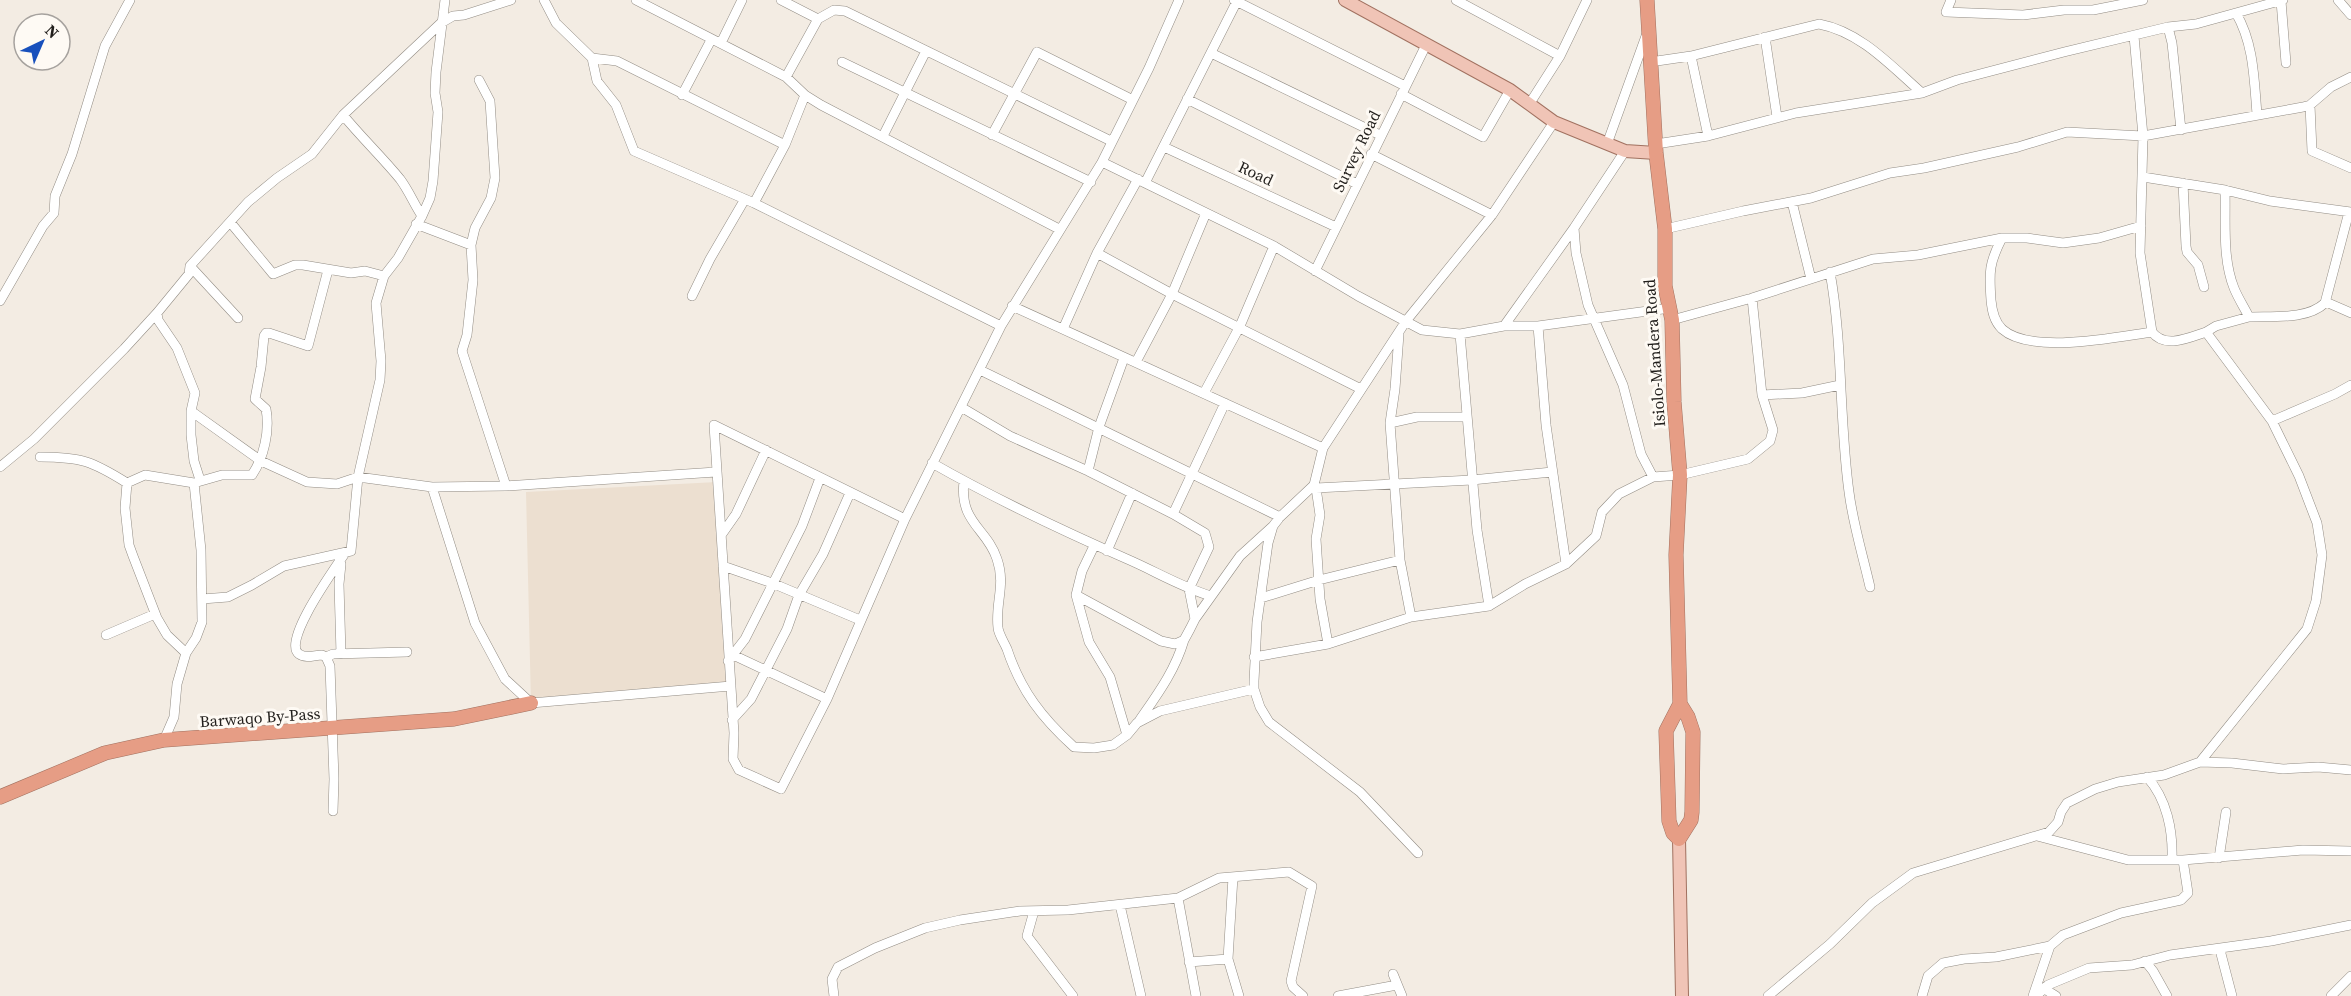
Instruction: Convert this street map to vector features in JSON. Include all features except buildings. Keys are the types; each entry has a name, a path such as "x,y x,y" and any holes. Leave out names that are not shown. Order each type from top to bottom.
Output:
{"highway":[{"name":"Isiolo-Mandera Road","path":"1647,0 1656,148 1665,229 1665,286 1671,314 1673,392 1680,475 1676,555 1680,704"},
{"name":"Barwaqo By-Pass","path":"0,797 105,753 164,740 453,719 531,703"},
{"path":"1680,704 1693,732 1693,766 1691,820 1679,839 1673,833 1669,821 1666,731 1680,704"}],"main road":[{"path":"1345,0 1510,90 1554,122 1624,151 1656,148"},
{"path":"1679,839 1682,996"}],"street":[{"path":"0,301 43,226 54,213 55,196 72,154 105,46 130,0"},
{"path":"407,652 307,657 298,654 294,641 303,620 343,556 351,550 358,477 380,380 381,361 376,303 384,276 398,258 422,216 430,198 433,181 438,112 435,93 436,72 445,0"},
{"path":"0,467 34,439 157,313 189,274 190,266 248,202 312,154 343,115 441,23 453,16 464,15 480,4 511,0"},
{"path":"544,0 556,23 591,58 597,81 616,105 634,151 749,201 1001,326"},
{"path":"636,0 656,4 716,42 786,77 805,95 1059,229"},
{"path":"682,95 742,0"},
{"path":"781,0 818,19"},
{"path":"904,519 714,425 730,658 733,759 739,770 781,789 827,699 904,519 1001,326 1102,162 1179,0"},
{"path":"1456,0 1560,56"},
{"path":"1530,103 1560,56 1587,0"},
{"path":"1952,0 1947,12 2023,15 2143,0"},
{"path":"1656,148 1777,117 1922,93 1958,80 2168,27 2196,24 2282,0 2286,63"},
{"path":"2338,0 2351,15"},
{"path":"1063,329 1097,253 1164,147 1236,1 1403,90 1483,137 1510,90"},
{"path":"786,77 818,19 834,10 845,11 1111,141"},
{"path":"2236,13 2244,27 2251,51 2257,114"},
{"path":"1650,62 1691,56 1819,24 1836,27 1851,34 1922,93"},
{"path":"2168,27 2172,44 2181,130"},
{"path":"1606,144 1648,31"},
{"path":"2134,36 2143,136 2140,253 2152,332 2157,339 2165,342 2206,332 2216,326 2249,317 2298,315 2318,310 2326,302 2350,212 2270,201 2225,190 2143,177"},
{"path":"1765,38 1777,117"},
{"name":"Survey Road","path":"1315,271 1426,45"},
{"path":"883,136 926,51"},
{"path":"992,135 1037,52 1133,100"},
{"path":"1211,53 1380,135"},
{"path":"1691,56 1708,136"},
{"path":"591,58 617,60 682,95 785,145"},
{"path":"842,62 1090,182"},
{"path":"1665,229 1792,202 1843,189 1890,173 1924,168 2018,147 2067,132 2143,136 2310,105 2325,91 2351,77"},
{"path":"478,80 490,101 495,178 490,198 471,245 473,280 467,335 462,351 506,486"},
{"path":"693,296 710,259 785,145 805,95"},
{"path":"1187,99 1357,184"},
{"path":"2310,105 2312,151 2351,168"},
{"path":"343,115 360,137 399,178 422,216"},
{"path":"1328,644 1322,614 1316,539 1320,514 1315,487 1323,448 1406,321 1492,215 1554,122"},
{"name":"Road","path":"1164,147 1336,227"},
{"path":"1504,326 1574,228 1624,151"},
{"path":"1371,154 1492,215"},
{"path":"1102,162 1274,246 1422,330 1460,334 1504,326 1538,326 1595,318 1671,314 1752,298 1873,259 1918,255 2002,238 2027,238 2063,243 2099,238 2141,226"},
{"path":"2182,183 2187,252 2198,265 2204,287"},
{"path":"2225,190 2226,250 2229,271 2249,317"},
{"path":"1792,202 1811,279"},
{"path":"1136,362 1172,294 1206,213"},
{"path":"230,222 273,274 295,265 351,273 364,271 384,276"},
{"path":"416,224 471,245"},
{"path":"1574,228 1582,283 1623,385 1641,454 1653,477"},
{"path":"2002,238 1992,257 1990,284 1995,320 2007,333 2038,341 2062,343 2152,332"},
{"path":"1204,393 1240,326 1274,246"},
{"path":"1097,253 1172,294 1240,326 1361,389"},
{"path":"190,266 238,318"},
{"path":"127,483 145,475 197,482 232,474 252,475 261,461 268,418 266,409 255,399 264,336 269,333 308,346 328,270"},
{"path":"1830,272 1839,329 1840,385 1849,494 1870,586"},
{"path":"1254,657 1328,644 1411,617 1489,606 1525,584 1566,564 1596,536 1602,512 1618,494 1653,477 1680,475 1748,459 1770,441 1773,430 1762,395 1752,298"},
{"path":"2326,302 2351,313"},
{"path":"1012,306 1323,448"},
{"path":"157,313 158,320 177,348 195,393 191,411 201,550 202,599 202,622 186,653 177,684 174,717 164,740"},
{"path":"1538,326 1546,425 1566,564"},
{"path":"1399,332 1390,423 1400,560 1411,617"},
{"path":"2200,762 2307,629 2316,601 2322,555 2317,523 2299,476 2272,421 2206,332"},
{"path":"1460,334 1477,530 1489,606"},
{"path":"1088,471 1099,427 1124,358"},
{"path":"980,370 1280,517"},
{"path":"1762,395 1802,393 1840,385"},
{"path":"2272,421 2351,385"},
{"path":"1173,514 1225,403"},
{"path":"961,407 1010,436 1088,471 1199,528 1208,538 1209,547 1189,589 1195,619"},
{"path":"191,411 261,461 307,482 338,484 358,477 432,487 506,486 716,472"},
{"path":"1390,423 1426,416 1466,417"},
{"path":"722,534 736,514 766,450"},
{"path":"40,457 81,459 108,471 127,483"},
{"path":"932,463 1094,546 1189,589 1211,596"},
{"path":"964,481 965,510 996,556 1002,578 998,630 1027,696 1053,728 1074,747 1095,748 1113,745 1127,735 1171,675 1184,640 1195,619 1240,556 1315,487 1394,485 1552,472"},
{"path":"730,658 745,639 802,526 820,478"},
{"path":"127,483 125,508 129,545 155,614 167,635 186,653"},
{"path":"432,487 475,622 505,679 531,703 731,686"},
{"path":"732,720 751,699 787,629 799,595 823,555 850,493"},
{"path":"1107,551 1132,493"},
{"path":"1273,526 1268,543 1254,657 1254,689 1260,707 1269,722 1360,792 1418,853"},
{"path":"1094,546 1082,571 1076,595 1089,642 1110,677 1127,735"},
{"path":"202,599 228,597 284,566 343,556"},
{"path":"341,654 339,584 343,556"},
{"path":"1261,598 1319,580 1400,560"},
{"path":"723,566 772,583 860,620"},
{"path":"1076,595 1161,641 1175,644 1184,640"},
{"path":"106,635 155,614"},
{"path":"326,657 330,666 333,811"},
{"path":"730,658 827,699"},
{"path":"1137,723 1160,711 1254,689"},
{"path":"1768,996 1830,944 1872,903 1913,873 2049,832 2067,803 2096,789 2118,782 2164,775 2200,762 2283,769 2318,767 2351,770"},
{"path":"1922,996 1928,976 1943,963 1996,957 2050,946 2063,935 2121,913 2181,900 2188,893 2171,830 2156,786 2147,777"},
{"path":"2219,858 2226,812"},
{"path":"2037,836 2128,860 2219,858 2303,850 2351,851"},
{"path":"834,996 832,979 838,967 875,948 925,927 960,920 1034,911 1178,898 1219,878 1288,872 1312,886 1291,981 1293,987 1303,996"},
{"path":"1233,877 1228,959 1239,996"},
{"path":"1178,898 1196,996"},
{"path":"1120,905 1141,996"},
{"path":"1034,911 1027,933 1029,939 1073,996"},
{"path":"2037,993 2089,968 2116,967 2170,955 2220,950 2351,925"},
{"path":"2037,993 2050,946"},
{"path":"2220,950 2232,996"},
{"path":"1189,962 1228,959"},
{"path":"2145,961 2167,996"},
{"path":"1393,974 1402,996"},
{"path":"2331,996 2351,976"},
{"path":"1338,996 1397,985"},
{"path":"2037,993 2056,996"}],"shaded area":[{"path":"717,482 729,690 531,703 526,492"}]}
